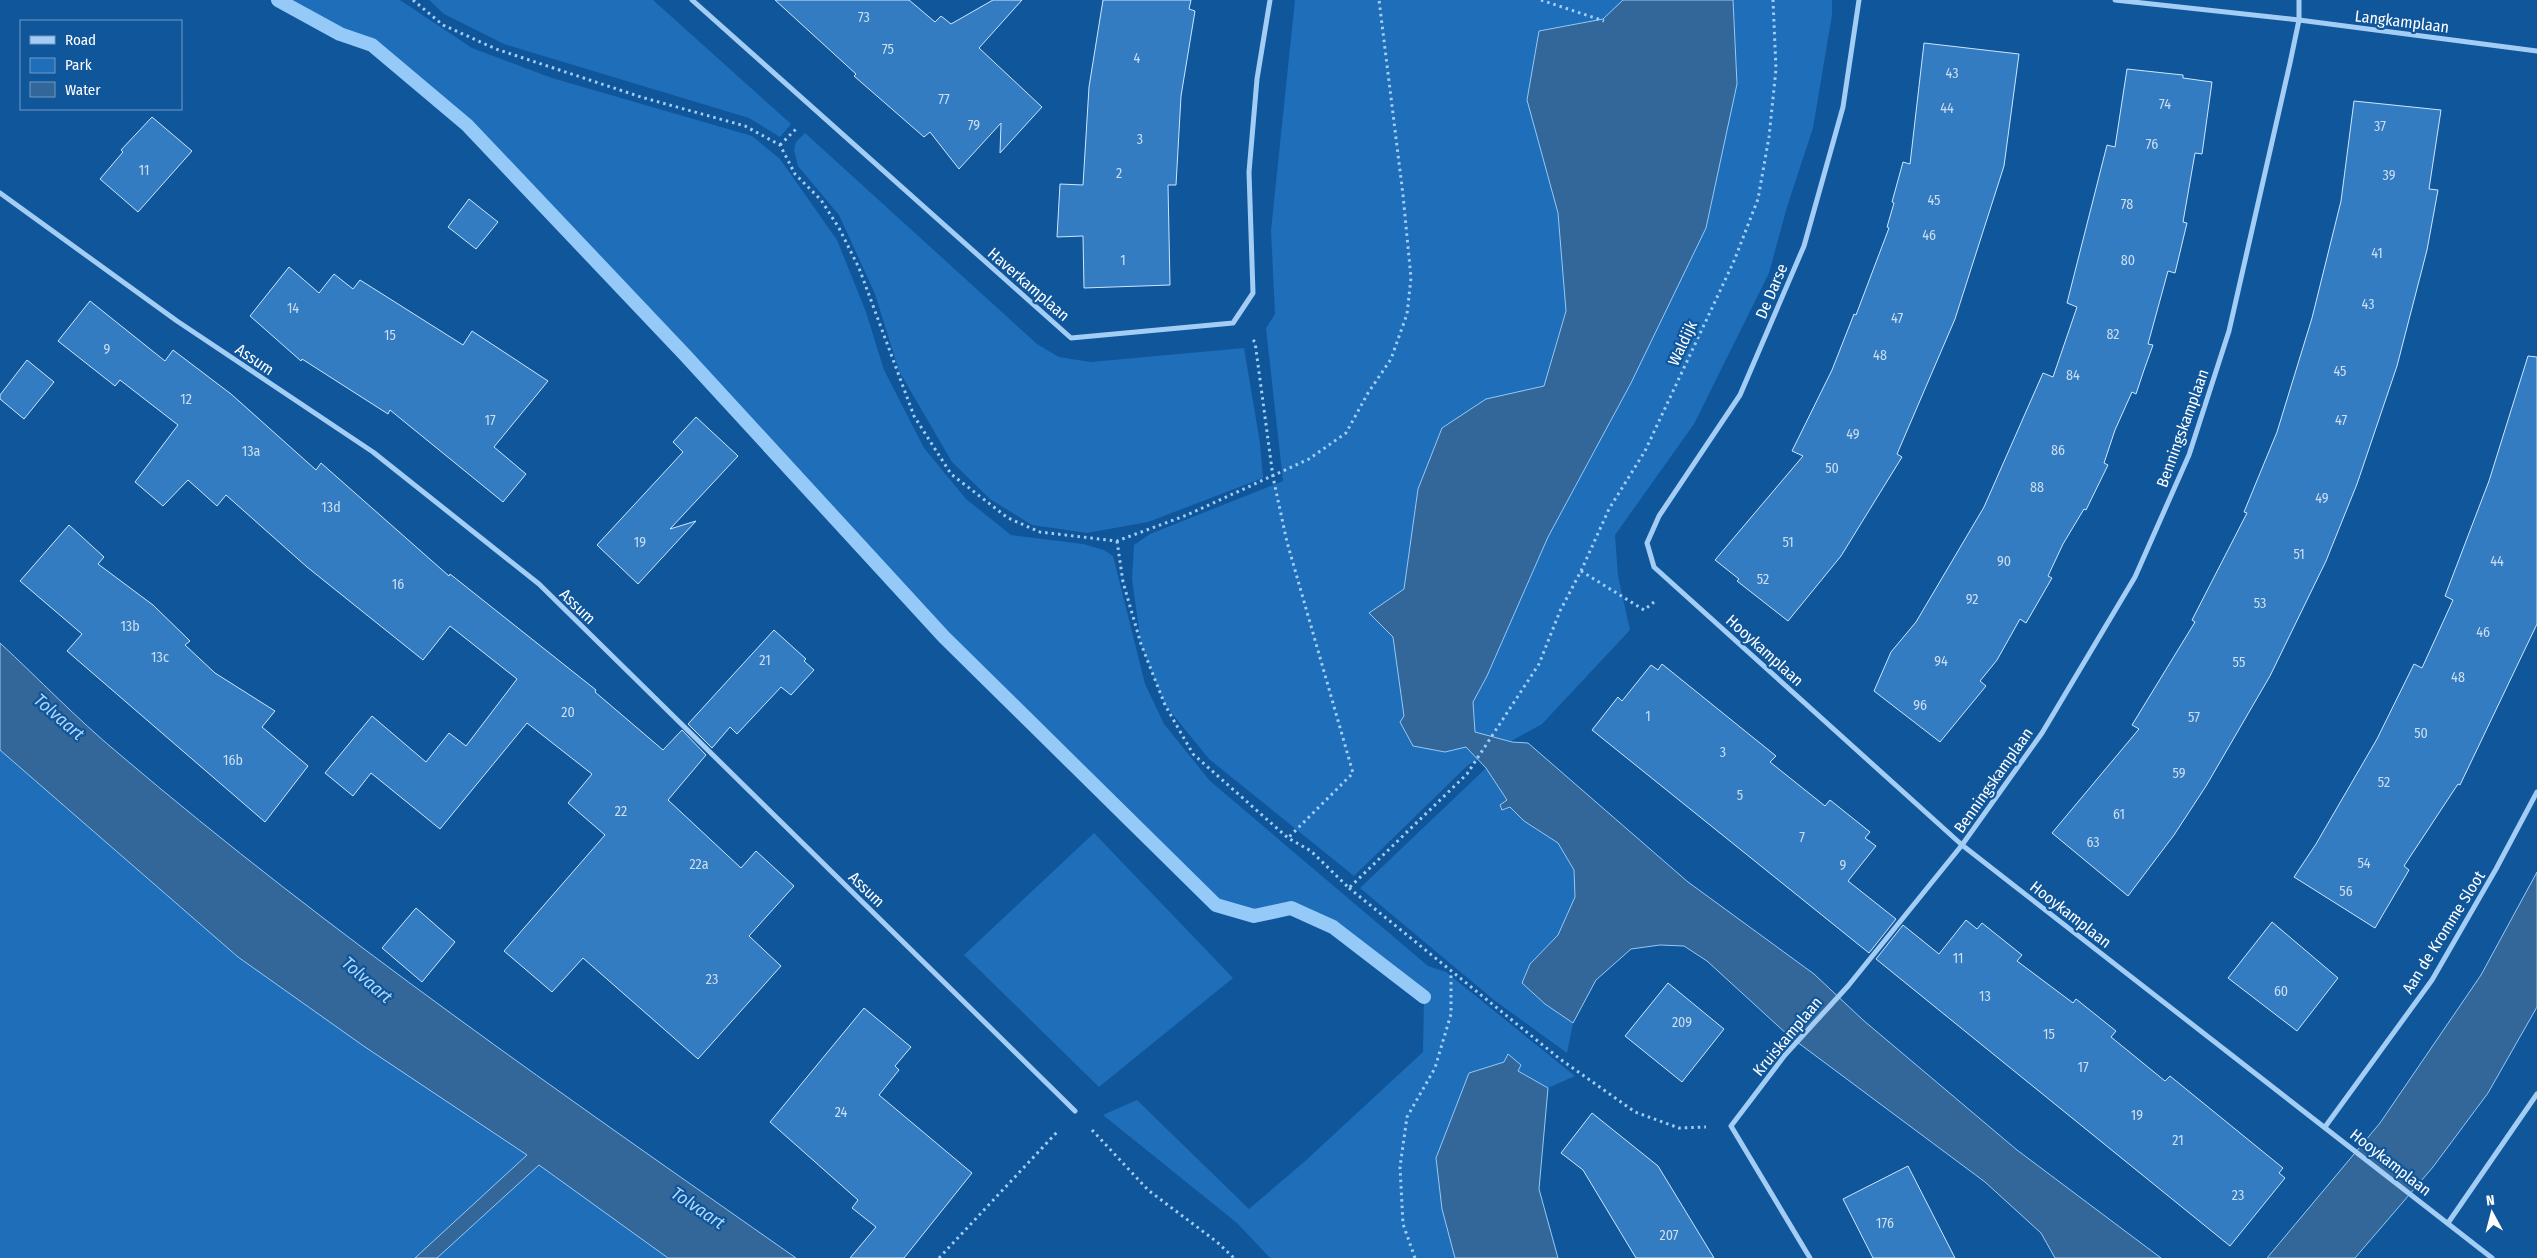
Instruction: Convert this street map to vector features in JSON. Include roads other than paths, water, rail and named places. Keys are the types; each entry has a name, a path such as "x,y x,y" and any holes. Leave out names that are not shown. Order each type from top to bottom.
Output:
{"street":[{"name":"Haverkamplaan","path":"692,0 1071,338 1233,323 1253,293 1249,172 1257,79 1270,0"},
{"name":"De Darse","path":"1654,566 1647,543 1659,516 1740,395 1804,246 1843,107 1859,0"},
{"name":"Langkamplaan","path":"2115,0 2299,20 2537,51"},
{"name":"Benningskamplaan","path":"1962,845 2042,734 2135,577 2189,455 2229,331 2299,20 2299,0"},
{"name":"Assum","path":"0,193 177,321 373,452 539,584 1076,1111"},
{"name":"Hooykamplaan","path":"1654,566 1962,845 2492,1258"},
{"name":"Aan de Kromme Sloot","path":"2325,1127 2432,980 2496,870 2537,792"},
{"name":"Kruiskamplaan","path":"1810,1258 1731,1126 1785,1055 1848,986 1962,845"},
{"path":"2448,1223 2537,1094"}],"water":[{"path":"1623,0 1733,0 1737,84 1706,228 1631,383 1548,537 1487,676 1473,702 1475,732 1512,742 1528,743 1688,882 1814,974 1863,1020 2017,1150 2161,1258 2055,1258 2041,1233 1985,1182 1789,1036 1707,961 1684,946 1660,945 1631,949 1596,980 1573,1023 1545,1004 1522,983 1530,964 1558,935 1575,897 1574,870 1558,843 1524,821 1510,807 1502,810 1500,805 1507,800 1486,768 1466,747 1445,752 1413,746 1400,722 1404,716 1393,637 1369,613 1404,589 1418,489 1442,428 1486,399 1544,386 1566,311 1558,213 1527,100 1539,31 1603,19"},
{"name":"Tolvaart","path":"0,643 103,740 199,821 282,886 451,1013 796,1258 668,1258 539,1165 437,1258 415,1258 527,1155 365,1047 238,957 0,750"},
{"path":"2537,872 2537,1007 2488,1093 2433,1167 2355,1258 2267,1258 2380,1123 2481,975"},
{"path":"1508,1054 1521,1065 1518,1071 1548,1088 1539,1189 1558,1258 1455,1258 1442,1209 1436,1158 1469,1073 1504,1062"}],"waterway":[{"path":"278,0 340,34 372,45 467,125 685,355 944,637 1216,905 1254,916 1291,908 1333,927 1424,997"}]}
